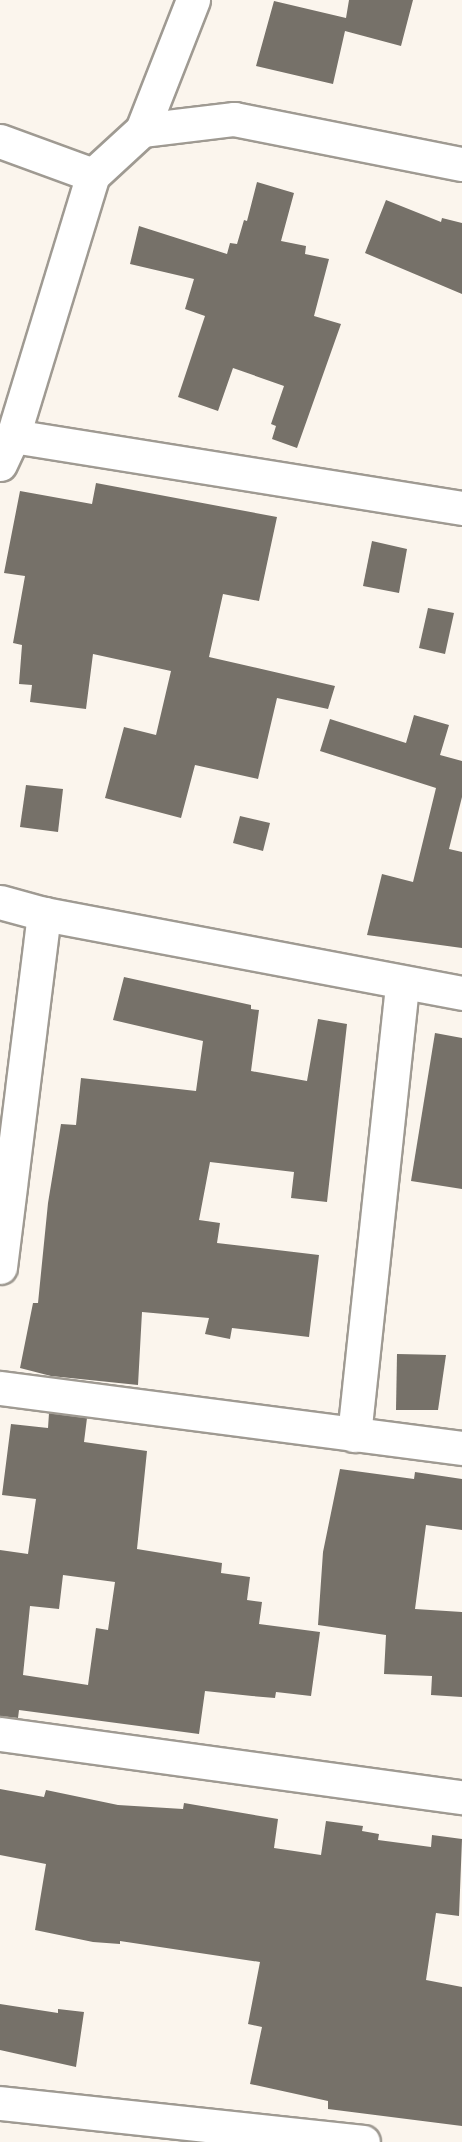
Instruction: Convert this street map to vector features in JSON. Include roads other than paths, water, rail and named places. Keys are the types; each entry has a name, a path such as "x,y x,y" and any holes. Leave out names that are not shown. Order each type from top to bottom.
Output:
{"street":[{"path":"193,0 142,130 93,175 6,450 462,508"},
{"path":"142,130 234,119 462,164"},
{"path":"0,141 93,175"},
{"path":"0,902 44,915 402,984 462,993"},
{"path":"0,1267 44,915"},
{"path":"354,1435 402,984"},
{"path":"0,1388 462,1448"},
{"path":"0,1734 462,1797"},
{"path":"0,2103 262,2136 363,2142"}]}
